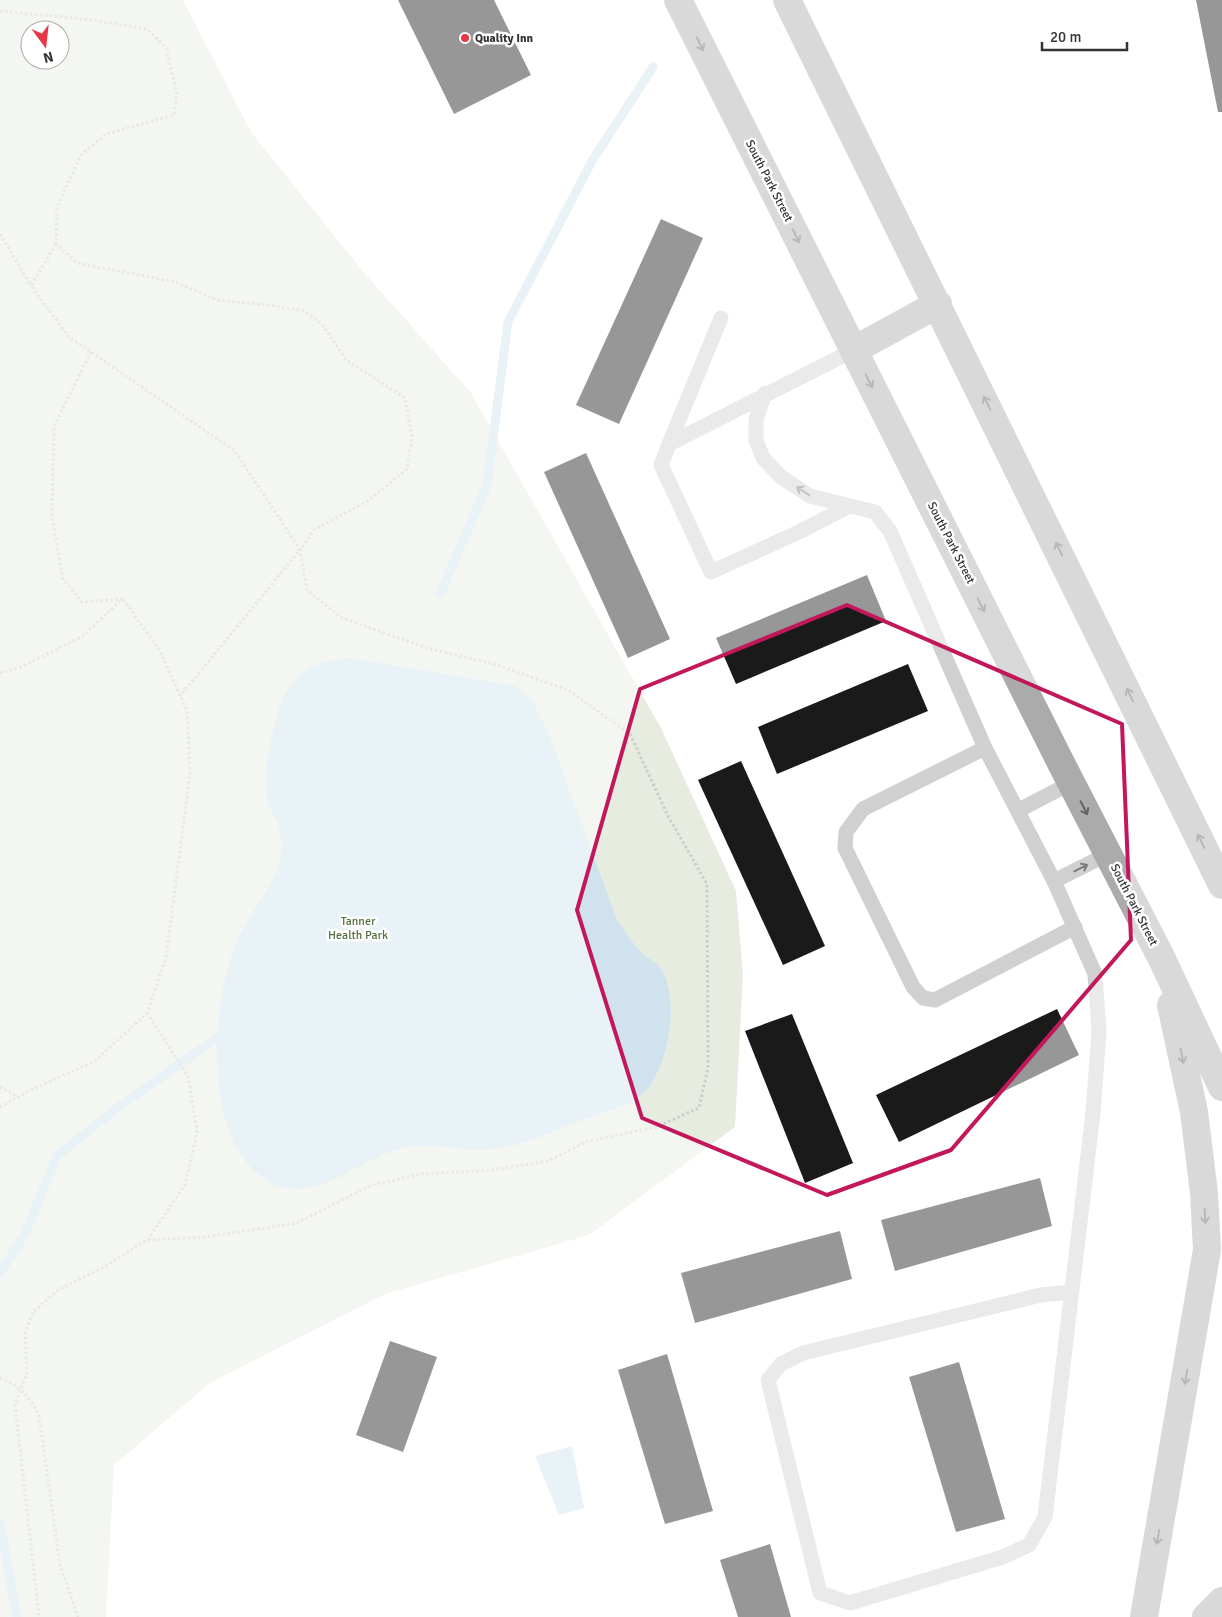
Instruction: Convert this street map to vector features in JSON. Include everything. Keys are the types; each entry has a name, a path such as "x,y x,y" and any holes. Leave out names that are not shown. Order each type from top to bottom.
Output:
{"main road":[{"name":"South Park Street","path":"678,0 1071,784 1161,957 1222,1087"},
{"path":"787,0 1222,885"},
{"path":"854,350 938,304"},
{"path":"1144,1617 1207,1250 1204,1193 1194,1112 1161,957"},
{"path":"1206,1617 1222,1601"}],"lane":[{"path":"721,318 661,465 710,572 799,532 849,506"},
{"path":"668,444 765,393 854,350"},
{"path":"765,393 756,420 756,440 764,458 781,477 810,496 876,512 890,531 985,748 1019,810 1054,881 1095,974 1099,1032 1093,1113 1072,1292 1045,1517 1029,1545 1003,1557 850,1603 820,1593 768,1380 781,1364 813,1350 1041,1295 1072,1292"},
{"path":"985,748 863,809 846,832 845,848 913,987 923,998 935,1000 1075,927"},
{"path":"1019,810 1071,784"},
{"path":"1054,881 1108,854"}],"path":[{"path":"0,10 92,20 147,29 166,48 177,94 174,115 106,134 81,155 57,207 56,243 31,286"},
{"path":"0,234 31,286 69,337 236,451 300,550 307,590 342,618 430,649 494,664 568,690 630,734 669,818 708,884 708,1068 698,1108 656,1127 588,1141 548,1161 492,1170 421,1174 372,1185 297,1223 206,1237 147,1240"},
{"path":"56,243 77,263 176,282 217,300 304,311 322,324 346,360 405,398 412,437 407,469 368,500 314,530 300,550 180,696"},
{"path":"91,352 54,426 52,516 63,579 82,602 123,599"},
{"path":"0,673 21,667 83,636 123,599"},
{"path":"0,1107 18,1096 95,1061 147,1013 166,957 190,774 186,711 160,651 123,599"},
{"path":"38,1617 14,1404 27,1374 26,1333 33,1312 58,1290 106,1266 147,1240 185,1185 197,1132 188,1076 147,1013"},
{"path":"0,1087 18,1096"},
{"path":"0,1378 21,1388 32,1402 39,1416 60,1565 78,1617"}],"highlighted area":[{"path":"847,605 1122,724 1131,940 951,1150 827,1195 642,1118 577,910 640,689"}],"green space":[{"name":"Tanner Health Park","path":"0,0 183,0 251,132 360,268 471,393 661,728 736,891 743,974 735,1127 589,1235 385,1294 210,1383 114,1465 106,1617 0,1617"}],"water":[{"path":"349,658 516,686 533,701 551,740 617,920 639,950 661,969 667,982 670,997 670,1029 667,1046 656,1075 647,1089 632,1102 512,1146 481,1150 425,1146 403,1148 387,1153 336,1179 318,1185 301,1189 283,1188 266,1180 245,1160 230,1134 221,1102 217,1068 221,998 228,967 237,941 274,877 280,862 280,834 278,823 267,799 266,776 274,728 283,697 290,685 312,667 328,661"},
{"path":"572,1446 584,1508 559,1515 535,1456"}],"building":[{"name":"Quality Inn","path":"398,0 494,0 531,75 454,114"},
{"path":"1196,0 1222,0 1222,112 1218,112"},
{"path":"661,219 703,238 619,424 576,405"},
{"path":"586,453 670,639 628,658 544,472"},
{"path":"867,575 886,621 736,684 716,638"},
{"path":"908,664 928,711 777,774 758,727"},
{"path":"741,761 825,946 783,965 698,780"},
{"path":"1057,1009 1079,1055 899,1142 876,1095"},
{"path":"792,1014 853,1163 805,1183 745,1031"},
{"path":"1040,1178 1052,1226 895,1271 881,1220"},
{"path":"840,1231 852,1279 695,1323 681,1273"},
{"path":"390,1341 437,1357 403,1452 356,1435"},
{"path":"667,1354 713,1511 665,1524 618,1370"},
{"path":"959,1362 1005,1519 956,1532 909,1377"},
{"path":"770,1544 791,1617 738,1617 720,1560"}],"waterway":[{"path":"440,594 487,485 508,322 592,161 653,67"},
{"path":"0,1273 25,1234 57,1156 117,1108 227,1031"},
{"path":"0,1523 17,1617"}],"place":[{"name":"Quality Inn","path":"465,38"}]}
